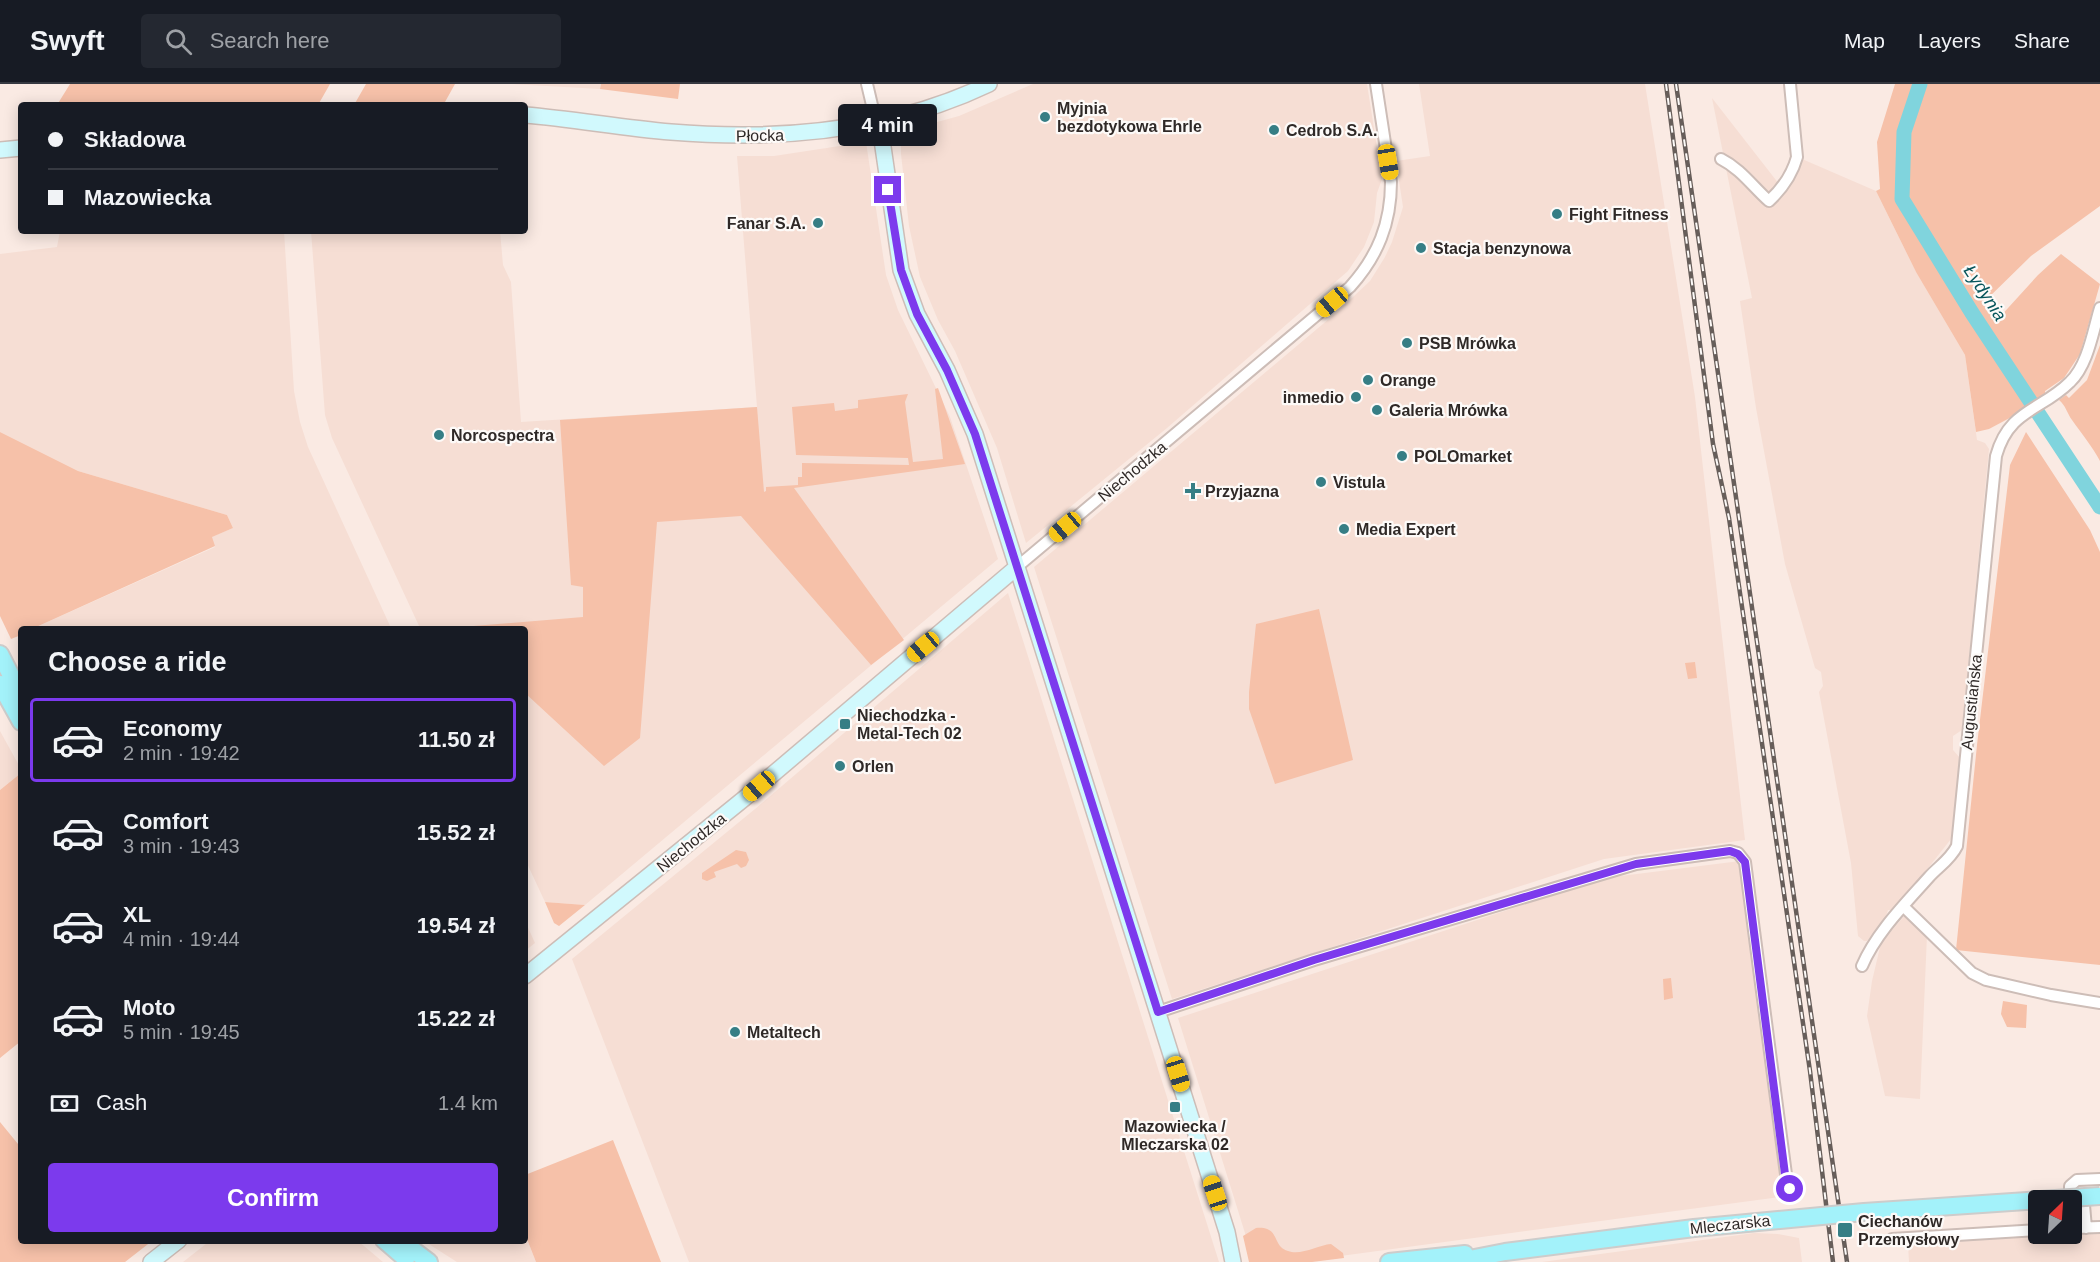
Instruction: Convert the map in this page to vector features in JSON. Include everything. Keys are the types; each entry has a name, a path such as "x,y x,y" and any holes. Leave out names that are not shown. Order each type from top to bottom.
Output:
{"main road":[{"path":"0,654 18,689"},
{"path":"0,684 18,717"},
{"name":"Mleczarska","path":"1454,1262 1505,1252 1694,1228 1842,1213 2100,1196"},
{"path":"389,1244 410,1262"},
{"path":"405,1244 429,1262"},
{"name":"Mleczarska","path":"1389,1262 1432,1256 1505,1252"}],"street":[{"path":"867,84 882,144 901,270 917,314 947,370 975,434 1227,1232 1233,1262"},
{"name":"Płocka","path":"528,115 669,132 759,136 835,129 876,122 940,104 989,84"},
{"name":"Niechodzka","path":"528,974 747,797 1350,287 1366,270 1380,245 1390,213 1391,182 1376,84"},
{"path":"1722,159 1736,167 1768,201 1779,192 1794,169 1797,157 1790,84"},
{"path":"0,150 18,148"},
{"name":"Augustiańska","path":"1862,966 1870,949 1931,875 1952,856 1957,846 1996,456 2005,433 2024,413 2061,390 2072,380 2085,356 2100,308"},
{"path":"1158,1012 1314,960 1636,864 1730,851 1738,854 1745,862 1786,1182 1790,1189"},
{"path":"1904,907 1972,973 1986,980 2100,1004"},
{"path":"2086,1227 2084,1205 2070,1191 2070,1186 2077,1180 2100,1179"},
{"path":"2082,1227 2100,1227"},
{"path":"1892,1239 2028,1231"},
{"path":"151,1262 174,1244"}],"shaded area":[{"path":"70,84 330,84 320,102 59,102"},
{"path":"366,84 455,84 445,102 356,102"},
{"path":"511,84 601,84 600,89"},
{"path":"601,84 680,84 678,99 600,89"},
{"path":"1033,84 1367,84 1382,179 1377,193 1374,222 1364,247 1348,271 1167,428 1026,543 997,448 920,277 909,226 901,154 901,132 959,116"},
{"path":"1419,84 1645,84 1695,397 1745,840 1604,859 1172,999 1034,567 1336,313 1370,281 1392,242 1403,207 1396,161 1430,156"},
{"path":"1895,84 2100,84 2100,206 2031,256 1982,304 1998,319 2038,275 2061,254 2100,284 2080,354 2064,378 2045,391 2045,399 1989,429 1976,432 1965,355 1916,272 1876,191 1880,189 1877,142"},
{"path":"1712,98 1779,184 1802,159 1876,191 1915,270 1965,355 1977,440 1985,443 1989,449 1962,730 1953,736 1953,750 1960,758 1951,839 1895,910 1888,910 1884,922 1867,941 1858,936 1851,863 1819,692 1823,686 1821,672 1815,668 1785,564 1756,408 1740,301 1752,298"},
{"path":"866,142 886,275 898,310 950,417 998,559 585,905 545,902 528,865 528,626 419,626 332,438 325,415 311,234 500,234 503,265 511,282 521,422 757,407 737,156 774,156"},
{"path":"59,234 284,234 294,391 300,422 308,447 390,626 38,626 215,547 211,537 233,528 227,515 78,471 0,432 0,254 57,247"},
{"path":"2100,345 2100,461 2059,400 2066,395 2069,398 2087,380"},
{"path":"938,388 965,464 794,488 904,640 871,665 741,516 657,522 640,738 604,766 528,696 528,626 473,626 583,617 583,587 571,585 560,420 757,407 764,492 766,487 798,485 798,477 802,477 802,463 909,465 908,458 796,455 792,407 834,403 835,411 858,408 858,400 908,394 905,402 913,462 943,459 935,389"},
{"path":"0,432 78,471 227,515 233,528 212,537 215,546 38,626 18,626 18,636 11,639 0,616"},
{"path":"2026,432 2090,530 2100,552 2100,965 1956,950 1977,745 2010,465"},
{"path":"1008,593 1219,1262 689,1262 572,959 755,809"},
{"path":"1319,609 1353,760 1275,784 1249,709 1256,624"},
{"path":"1695,662 1697,678 1688,679 1685,663"},
{"path":"0,731 18,764 18,775 0,790"},
{"path":"18,775 18,1043 0,1058 0,790"},
{"path":"736,850 746,852 749,860 746,866 741,868 737,864 714,872 716,877 707,881 702,879 702,873"},
{"path":"1748,860 1794,1195 1296,1262 1254,1262 1178,1018 1605,878"},
{"path":"545,902 585,905 559,926 554,923"},
{"path":"1906,914 1927,935 1920,1099 1885,1096 1867,1016 1881,943"},
{"path":"528,928 535,943 528,949"},
{"path":"1671,978 1673,998 1664,1000 1663,979"},
{"path":"2003,1001 2027,1005 2026,1028 2007,1027 2001,1014"},
{"path":"0,1122 18,1144 18,1244 148,1244 125,1262 0,1262"},
{"path":"613,1140 661,1262 536,1262 528,1242 528,1174"},
{"path":"1256,1228 1269,1230 1279,1245 1288,1251 1298,1252 1331,1244 1343,1253 1344,1258 1312,1262 1249,1262 1243,1236"},
{"path":"2100,1232 2100,1262 1909,1262 1908,1244 2028,1236 2028,1244 2082,1244 2082,1233"},
{"path":"1754,1233 1799,1238 1802,1262 1542,1262"},
{"path":"528,1242 536,1262 457,1262 429,1244 528,1244"},
{"path":"206,1244 362,1244 383,1262 183,1262"}],"waterway":[{"name":"Łydynia","path":"1920,84 1904,132 1902,199 1972,313 2100,507"}],"railway":[{"path":"1666,84 1713,444 1729,518 1810,1071 1833,1262"},
{"path":"1676,84 1847,1262"}],"place":[{"name":"Myjnia bezdotykowa Ehrle","path":"1045,117"},
{"name":"Cedrob S.A.","path":"1274,130"},
{"name":"Fight Fitness","path":"1557,214"},
{"name":"Fanar S.A.","path":"818,223"},
{"name":"Stacja benzynowa","path":"1421,248"},
{"name":"PSB Mrówka","path":"1407,343"},
{"name":"Orange","path":"1368,380"},
{"name":"inmedio","path":"1356,397"},
{"name":"Galeria Mrówka","path":"1377,410"},
{"name":"Norcospectra","path":"439,435"},
{"name":"POLOmarket","path":"1402,456"},
{"name":"Vistula","path":"1321,482"},
{"name":"Przyjazna","path":"1193,491"},
{"name":"Media Expert","path":"1344,529"},
{"name":"Niechodzka - Metal-Tech 02","path":"845,724"},
{"name":"Orlen","path":"840,766"},
{"name":"Metaltech","path":"735,1032"},
{"name":"Mazowiecka / Mleczarska 02","path":"1175,1107"},
{"name":"Ciechanów Przemysłowy","path":"1845,1230"}],"route":[{"path":"888,190 901,270 917,314 947,370 975,434 1158,1012 1314,960 1636,864 1730,851 1738,854 1745,862 1786,1182 1790,1189"}]}
